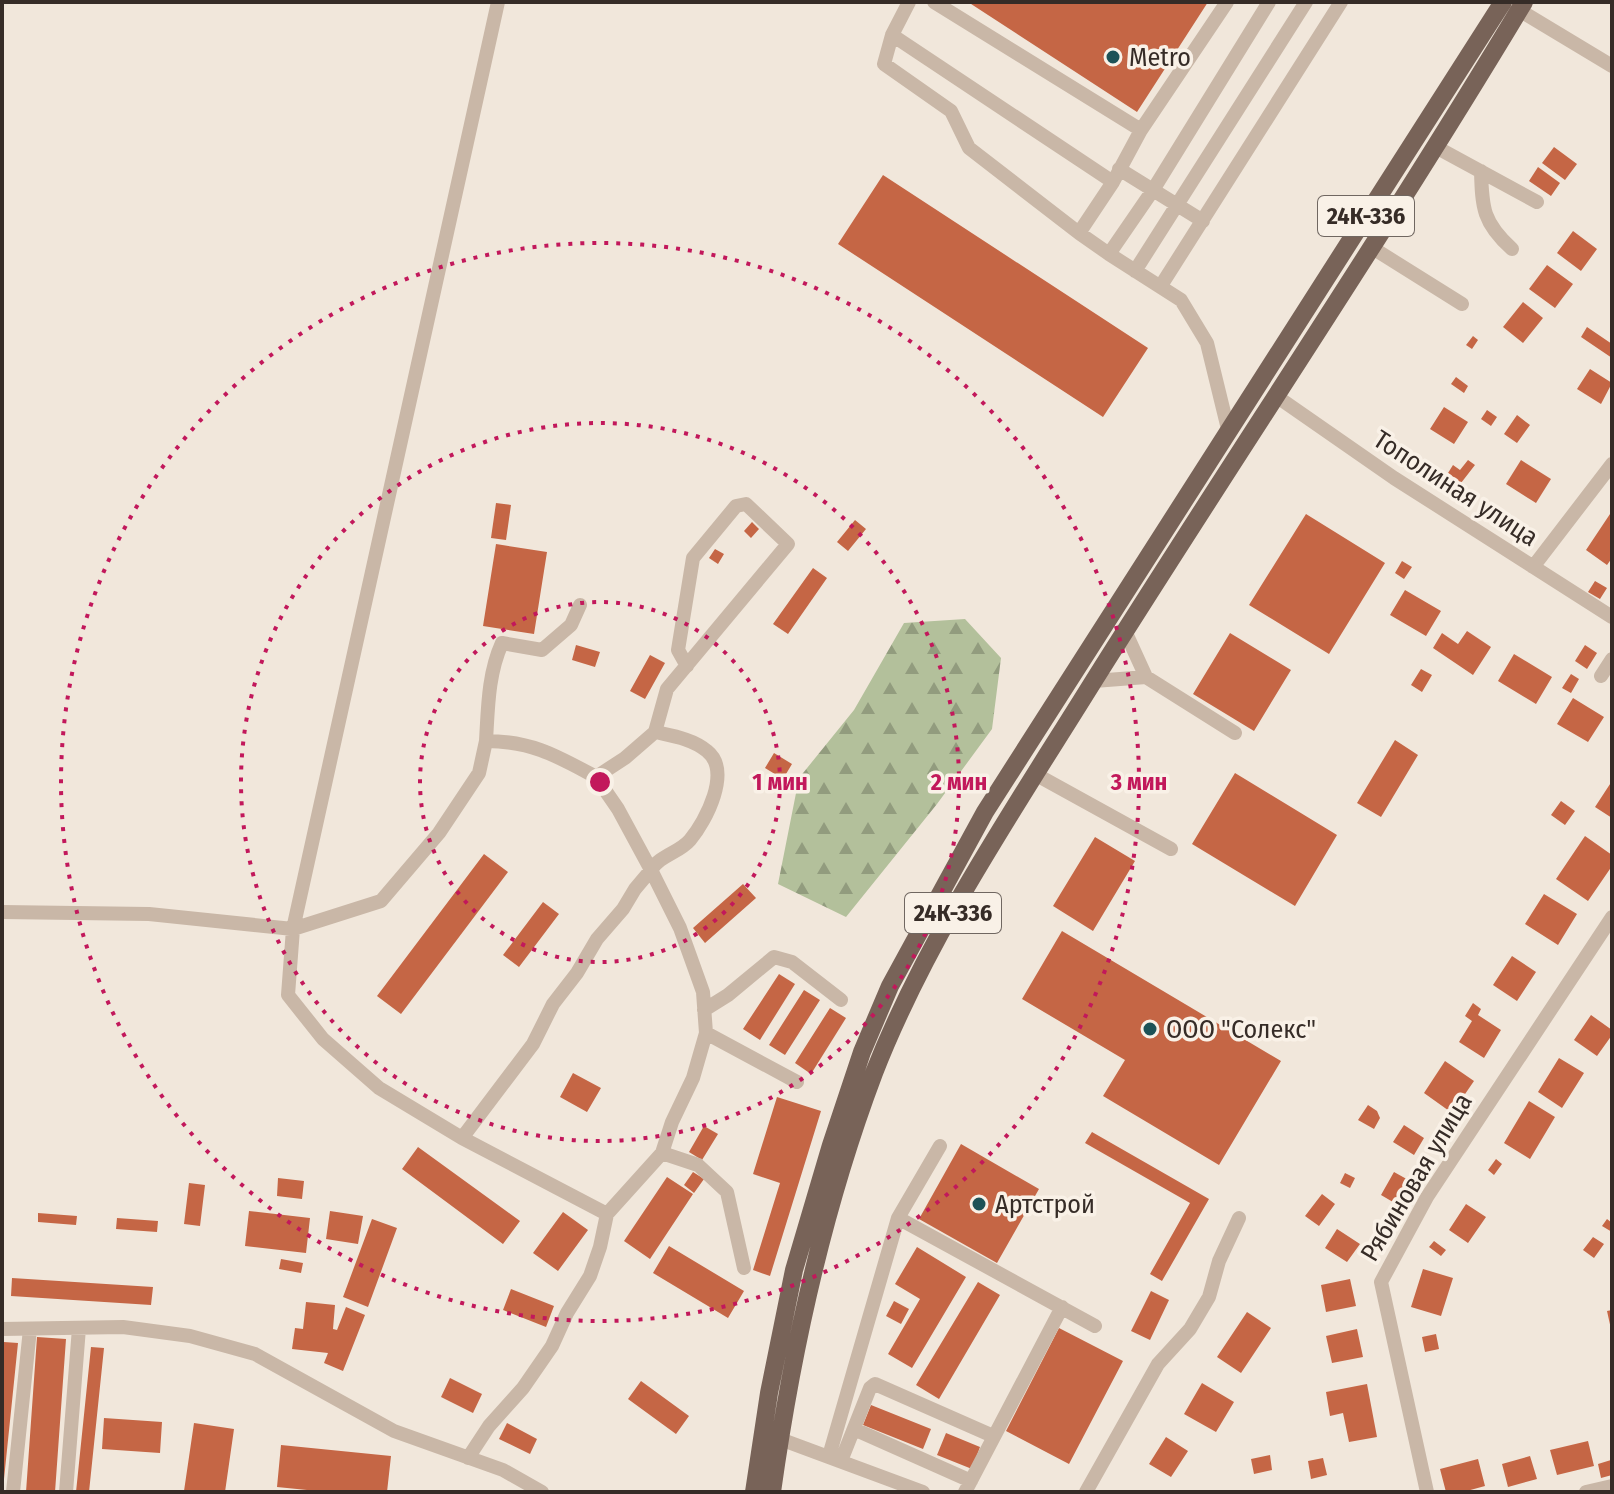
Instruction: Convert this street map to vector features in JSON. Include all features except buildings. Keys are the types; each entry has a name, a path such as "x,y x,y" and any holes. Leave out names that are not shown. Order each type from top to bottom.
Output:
{"main road":[{"name":"24К-336","path":"772,1492 801,1320 824,1226 875,1071 906,1000 992,844 1371,247 1516,5"},
{"name":"24К-336","path":"754,1492 769,1393 794,1270 862,1052 890,986 985,812 1228,429 1516,5"}],"street":[{"path":"498,2 293,929 288,995 323,1039 379,1088 462,1138 607,1214"},
{"path":"909,2 892,35 884,64 951,111 969,148 1079,233 1181,300 1207,343 1228,429"},
{"path":"934,2 1141,130"},
{"path":"1079,233 1141,130 1227,2"},
{"path":"1109,254 1153,190 1269,2"},
{"path":"1135,271 1306,2"},
{"path":"1162,284 1341,2"},
{"path":"1516,5 1612,66"},
{"path":"892,35 1116,175 1153,190 1203,221"},
{"path":"1434,146 1537,202"},
{"path":"1481,171 1482,206 1497,235 1512,249"},
{"path":"1371,247 1462,304"},
{"name":"Тополиная улица","path":"1276,396 1394,478 1612,617"},
{"path":"1533,567 1612,464"},
{"path":"596,777 625,758 655,732 667,689 687,666 788,544 746,504 736,506 693,558 678,650 687,666"},
{"path":"2,912 149,914 293,929 381,901 439,833 479,773 486,741 494,661 502,643 542,650 571,625 580,605"},
{"path":"1125,631 1146,677 1235,733"},
{"path":"1601,676 1612,659"},
{"path":"1094,681 1146,677"},
{"path":"462,1138 533,1044 553,1004 577,973 597,939 657,861 689,841 712,801 719,774 709,752 682,738 655,732"},
{"path":"468,1458 552,1346 567,1313 590,1276 607,1214 662,1153 672,1122 693,1078 706,1033 703,992 680,928 618,809 596,777 556,755 514,741 486,741"},
{"path":"1035,774 1171,849"},
{"name":"Рябиновая улица","path":"1427,1492 1381,1282 1427,1197 1612,917"},
{"path":"704,1010 728,995 774,957 792,962 841,1000"},
{"path":"706,1033 797,1082"},
{"path":"835,1459 898,1218 940,1146"},
{"path":"662,1153 698,1165 727,1192 744,1268"},
{"path":"898,1218 1095,1326"},
{"path":"1086,1492 1158,1364 1190,1329 1209,1297 1219,1261 1239,1218"},
{"path":"854,1429 968,1487 1062,1307"},
{"path":"2,1329 123,1327 190,1336 255,1354 394,1431 503,1470 542,1492"},
{"path":"66,1492 79,1328"},
{"path":"13,1492 30,1329"},
{"path":"835,1459 854,1429 870,1388 878,1384 993,1436"},
{"path":"780,1439 923,1492"},
{"path":"1586,1492 1612,1486"}],"green space":[{"path":"965,619 1001,658 992,729 937,804 846,917 778,884 799,778 854,710 904,623"}],"place":[{"name":"Metro","path":"1113,57"},
{"name":"ООО \"Солекс\"","path":"1150,1029"},
{"name":"Артстрой","path":"979,1204"}]}
